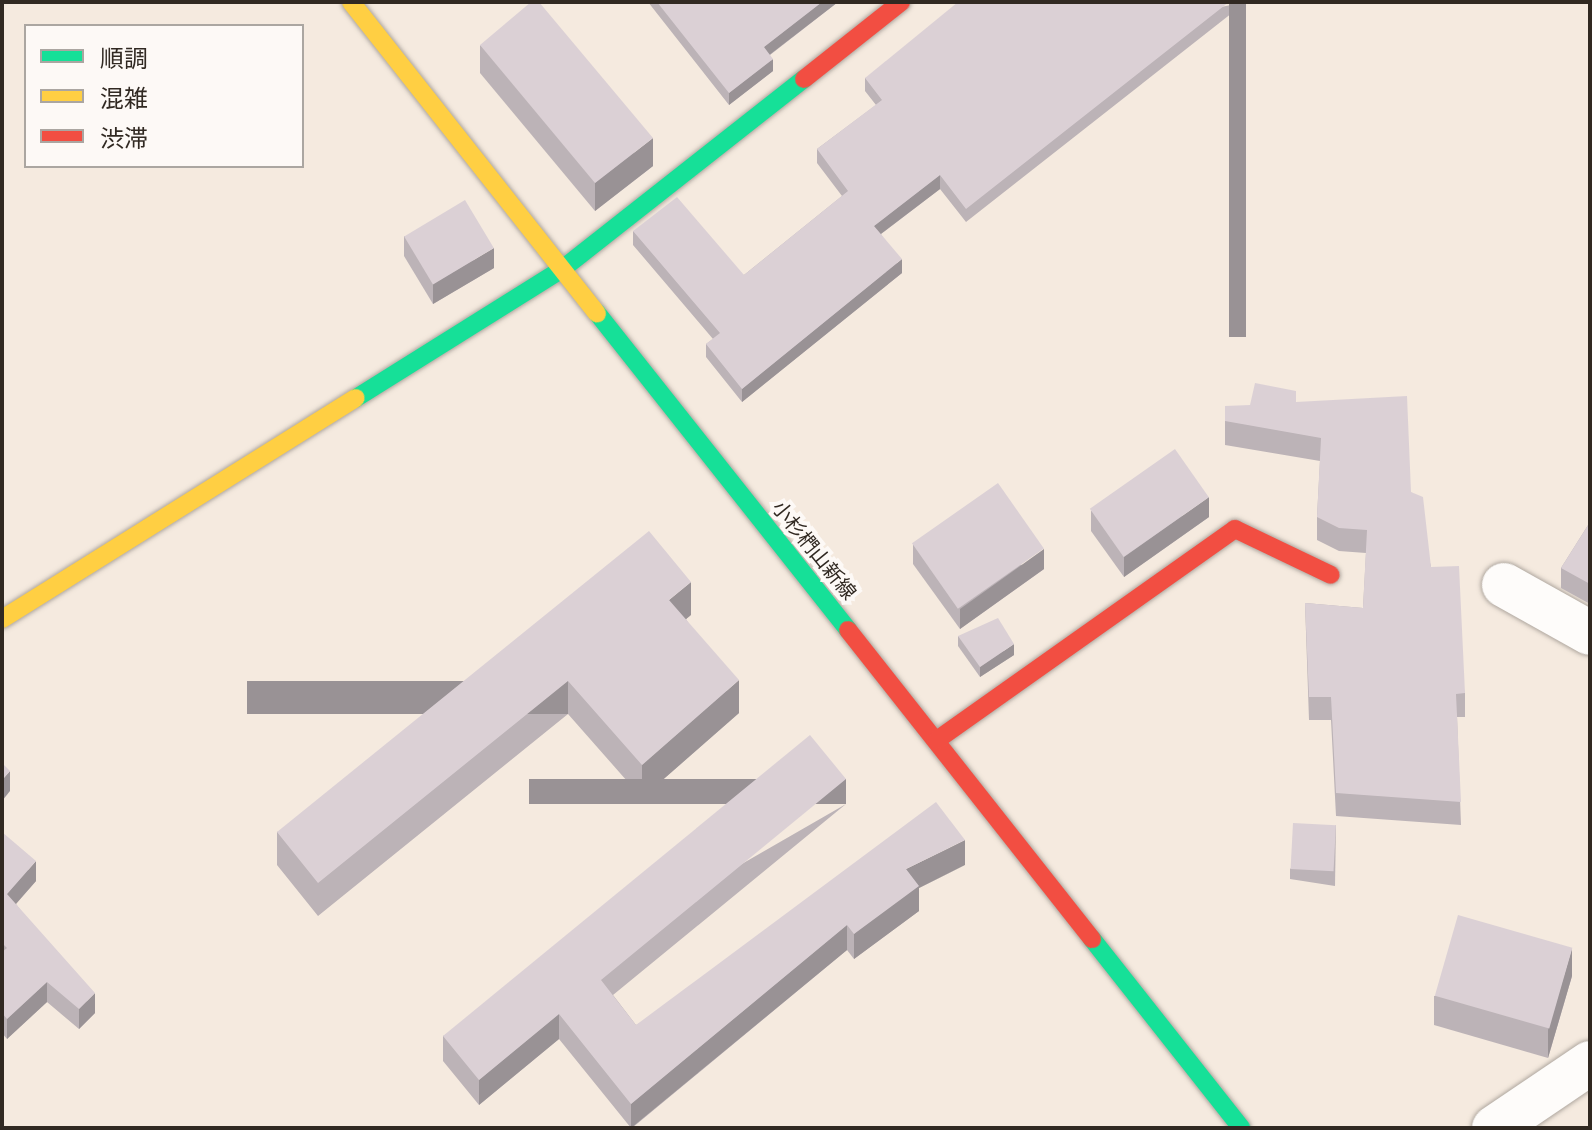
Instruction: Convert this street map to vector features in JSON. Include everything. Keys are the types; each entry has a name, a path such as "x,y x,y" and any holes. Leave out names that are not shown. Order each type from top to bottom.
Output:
{"street":[{"name":"小杉椚山新線","path":"351,2 1241,1128"},
{"path":"2,619 561,270 901,2"},
{"path":"937,740 1235,529 1331,575"},
{"path":"1504,585 1590,633"},
{"path":"1494,1128 1590,1063"}],"building":[{"path":"531,2 539,2 653,138 595,183 480,45"},
{"path":"657,2 822,2 764,47 773,59 729,93"},
{"path":"958,2 1229,2 966,209 940,175 874,226 902,259 742,389 706,344 720,333 633,231 677,197 744,275 848,191 817,149 882,100 865,78"},
{"path":"465,200 494,248 433,285 404,237"},
{"path":"1255,383 1296,391 1296,402 1407,396 1411,492 1423,497 1431,567 1459,566 1465,693 1456,694 1461,802 1336,793 1331,697 1309,697 1305,603 1363,608 1367,530 1339,528 1317,517 1321,438 1225,421 1225,406 1250,405"},
{"path":"1175,449 1209,497 1124,557 1090,509"},
{"path":"998,483 1044,549 958,609 912,543"},
{"path":"1590,522 1590,584 1561,568"},
{"path":"649,531 691,582 669,600 739,680 642,765 568,681 318,883 277,832"},
{"path":"998,618 1014,644 980,667 958,636"},
{"path":"810,735 846,779 601,980 636,1025 936,802 965,840 906,869 919,886 854,934 847,925 631,1104 559,1014 479,1080 443,1036"},
{"path":"2,763 10,771 2,780"},
{"path":"1293,823 1336,825 1334,871 1291,869"},
{"path":"2,832 36,861 7,894 95,993 79,1009 47,982 7,1019 2,1013 2,952 7,948 2,943"},
{"path":"1458,915 1572,948 1549,1029 1435,996"}],"traffic: fast":[{"path":"356,398 561,270 804,79"},
{"path":"597,313 848,630"},
{"path":"1092,939 1241,1128"}],"traffic: slow":[{"path":"351,2 597,313"},
{"path":"2,619 356,398"}],"traffic: jam":[{"path":"804,79 901,2"},
{"path":"937,740 1235,529 1331,575"},
{"path":"848,630 1092,939"}]}
